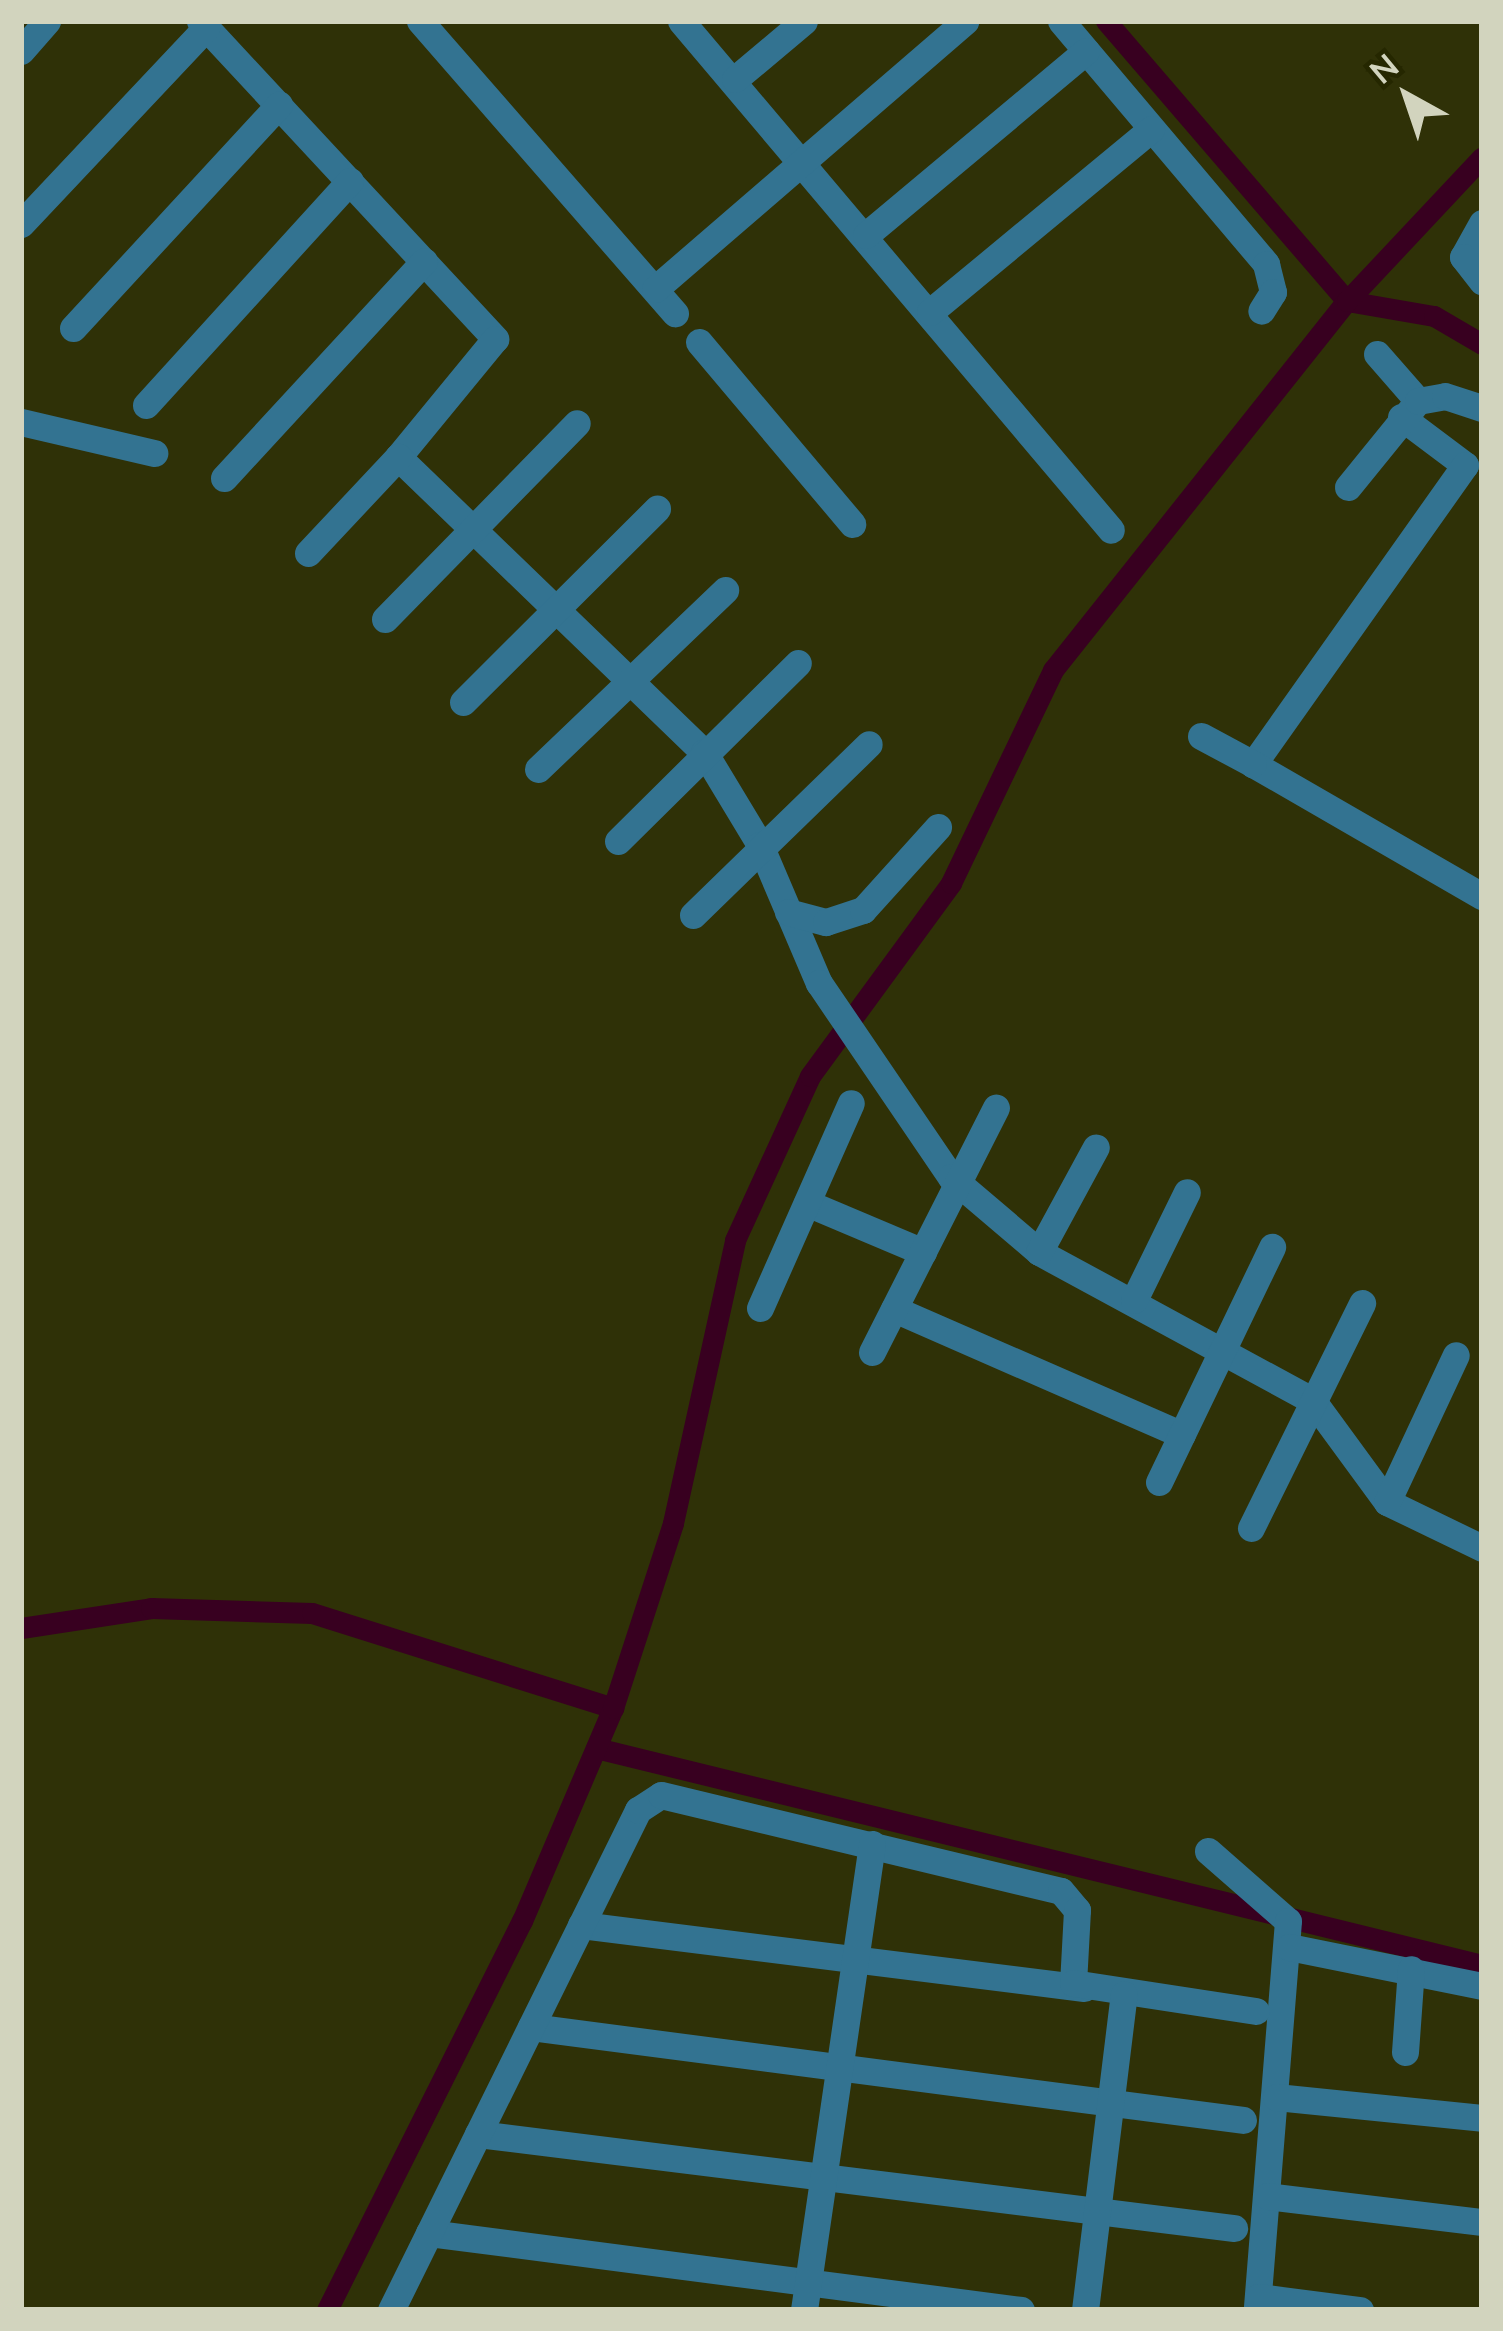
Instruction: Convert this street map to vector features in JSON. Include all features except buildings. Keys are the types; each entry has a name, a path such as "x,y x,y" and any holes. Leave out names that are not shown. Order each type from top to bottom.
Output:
{"street":[{"path":"21,51 47,21"},
{"path":"420,21 675,313"},
{"path":"681,21 802,158 1111,530"},
{"path":"736,80 804,21"},
{"path":"655,289 964,21"},
{"path":"1061,21 1266,264 1273,292 1261,311"},
{"path":"21,224 203,25 424,261 497,347 308,553"},
{"path":"866,235 1086,51"},
{"path":"73,328 279,105"},
{"path":"930,312 1151,128"},
{"path":"146,405 350,181"},
{"path":"1482,223 1463,257 1482,280"},
{"path":"224,478 424,261"},
{"path":"699,342 852,524"},
{"path":"1253,764 1473,458 1410,409 1376,354"},
{"path":"1348,488 1410,409 1445,396 1482,409"},
{"path":"21,422 154,453"},
{"path":"385,619 577,424"},
{"path":"398,457 632,673 704,752 760,845 820,983 889,1096 958,1183 1039,1252 1225,1347 1313,1401 1387,1502 1482,1548"},
{"path":"464,702 657,509"},
{"path":"538,769 632,673 725,590"},
{"path":"618,841 798,663"},
{"path":"1201,736 1482,896"},
{"path":"693,915 760,845 869,745"},
{"path":"788,912 826,922 863,910 938,827"},
{"path":"760,1308 851,1103"},
{"path":"872,1352 996,1108"},
{"path":"1039,1252 1096,1147"},
{"path":"1134,1300 1186,1192"},
{"path":"807,1203 923,1252"},
{"path":"1160,1481 1273,1247"},
{"path":"1251,1528 1362,1303"},
{"path":"894,1309 1182,1435"},
{"path":"1387,1502 1456,1355"},
{"path":"391,2310 638,1810 661,1795 1061,1891 1078,1923 1067,1975 1084,1988"},
{"path":"806,2296 827,2178 872,1844"},
{"path":"1208,1851 1276,1902 1289,1947 1258,2303 1360,2310"},
{"path":"581,1925 1256,2012"},
{"path":"1289,1947 1482,1986"},
{"path":"1405,2052 1411,1969"},
{"path":"1085,2310 1124,1994"},
{"path":"531,2026 1244,2120"},
{"path":"1276,2096 1482,2118"},
{"path":"478,2134 1234,2228"},
{"path":"1268,2196 1482,2222"},
{"path":"429,2233 806,2296 1021,2310"}],"waterway":[{"path":"1106,21 1347,301 1434,316 1482,344"},
{"path":"327,2310 522,1921 613,1708 673,1523 735,1240 810,1076 951,883 1053,670 1347,301 1482,157"},
{"path":"21,1628 151,1608 312,1613 613,1708"},
{"path":"596,1748 1482,1965"}]}
